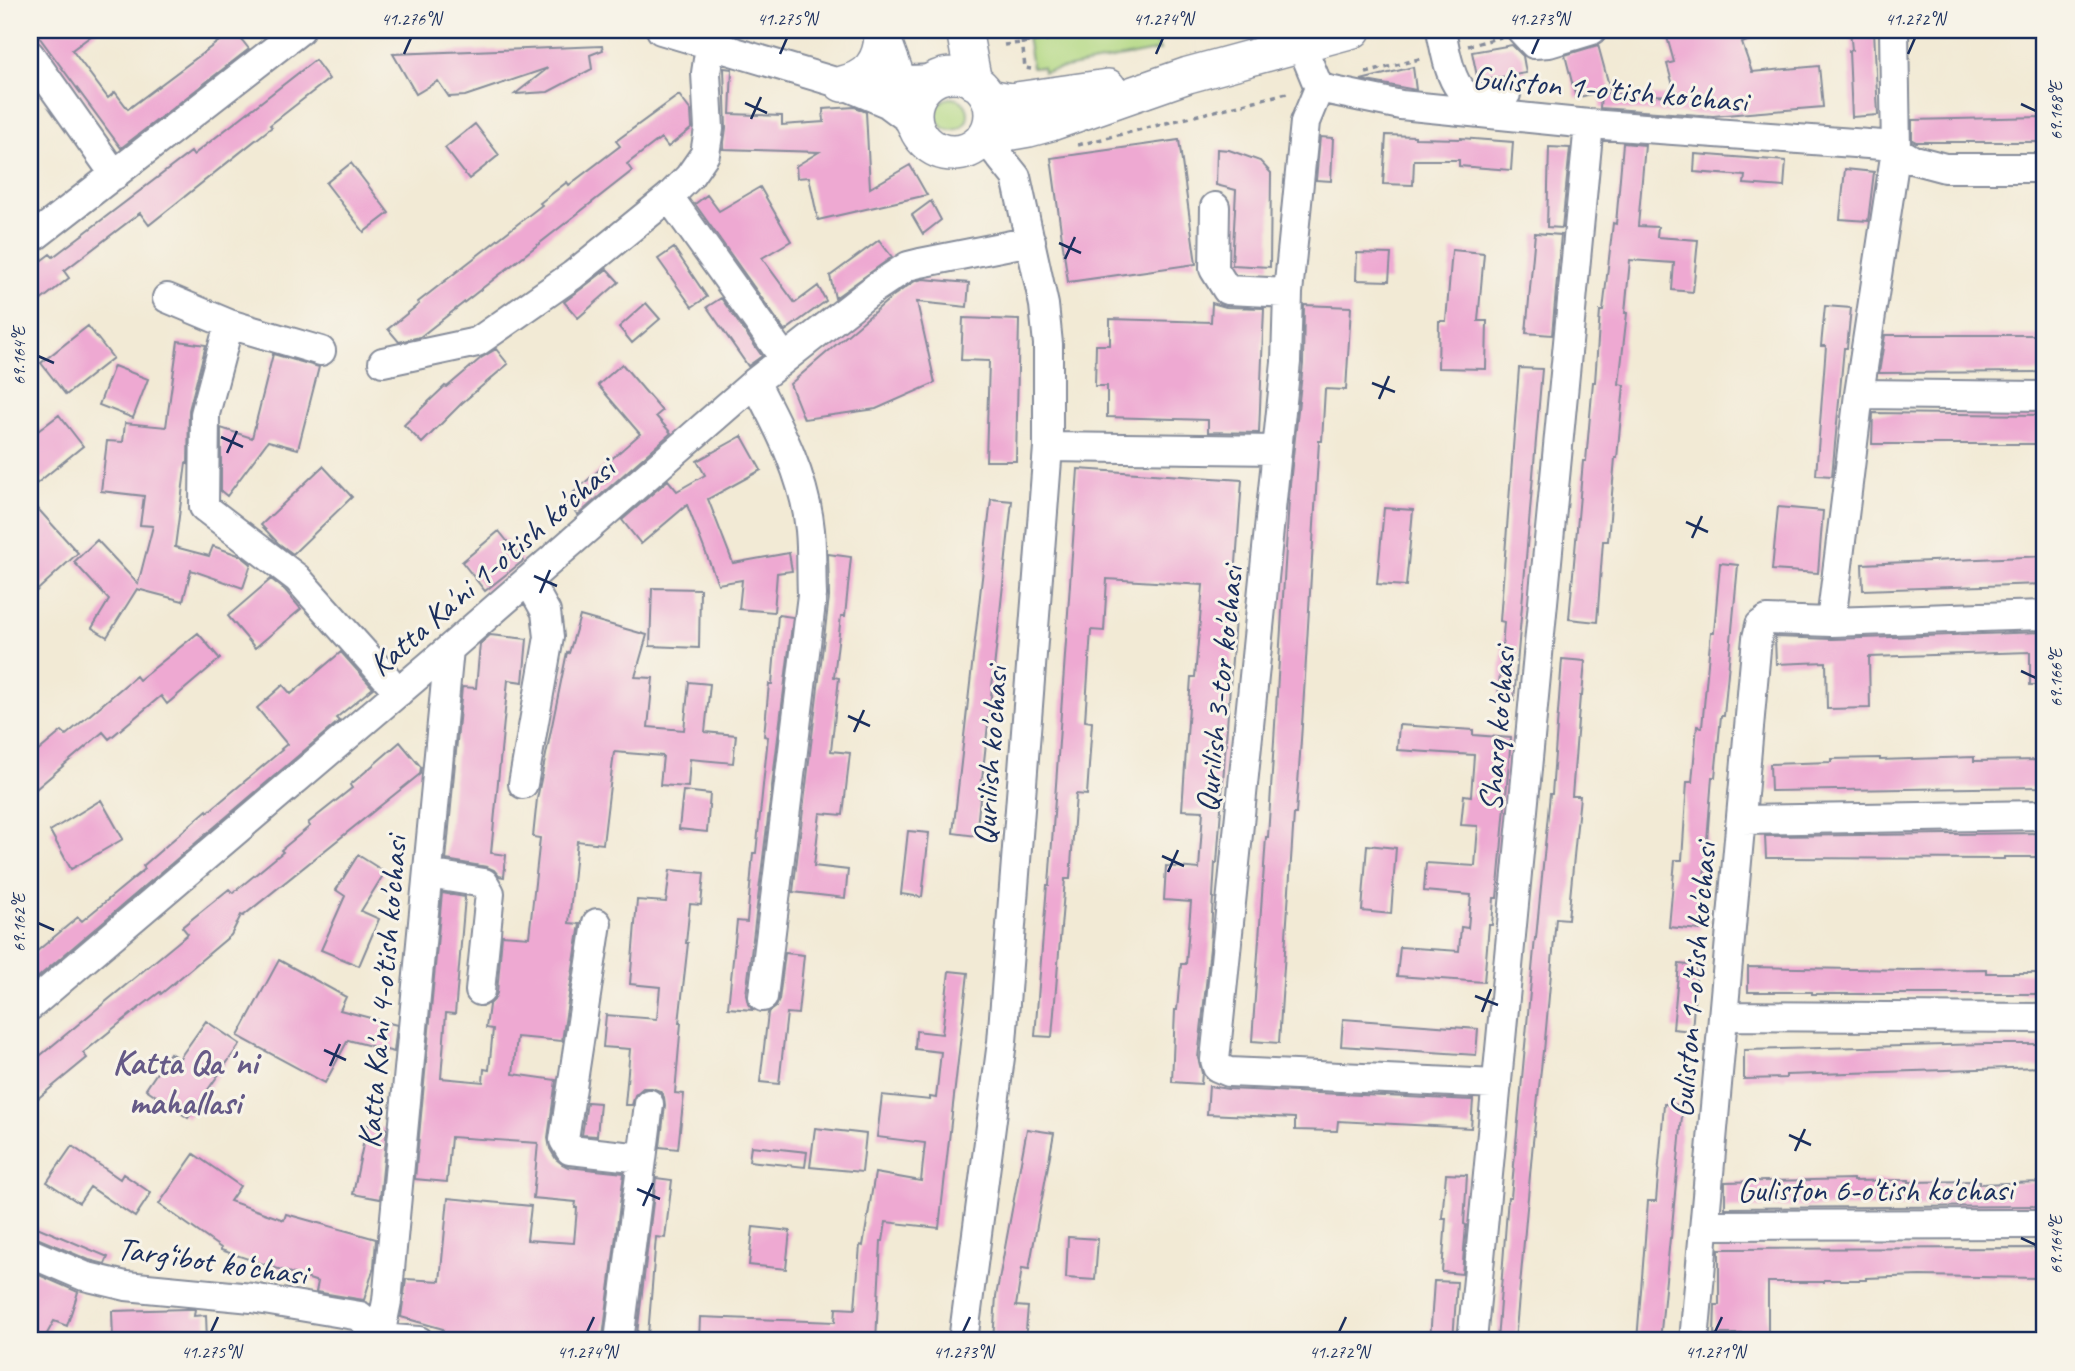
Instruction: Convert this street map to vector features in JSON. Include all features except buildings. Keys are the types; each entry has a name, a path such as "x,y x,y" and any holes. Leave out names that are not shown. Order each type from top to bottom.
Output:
{"main road":[{"path":"882,33 914,123 924,141 934,149 947,153 965,152 976,146 984,137 991,120 964,30"},
{"path":"984,137 1029,129 1188,75 1353,30"},
{"path":"842,84 859,78 872,68 879,58 882,33"},
{"path":"914,123 917,97 926,86 937,79 956,75 982,90 1010,101 1188,75"}],"street":[{"path":"30,240 300,30"},
{"path":"661,30 710,38 842,84 887,103 914,123"},
{"path":"1441,30 1448,63 1457,87 1471,97 1506,94"},
{"path":"1521,30 1534,44 1549,43 1591,30"},
{"path":"1895,30 1896,150 1859,394 1830,622 2045,615"},
{"path":"383,362 477,342 573,275 669,197 689,177 705,155 709,129 706,73 710,38"},
{"path":"1301,44 1319,88"},
{"path":"30,55 116,175"},
{"path":"842,84 937,79"},
{"name":"Guliston 1-o'tish ko'chasi","path":"1319,88 1401,105 1589,124 1882,145 1911,159 1945,168 2045,168"},
{"name":"Qurilish 3-tor ko'chasi","path":"1319,88 1306,122 1288,293 1286,362 1215,1060 1217,1067 1229,1072 1497,1084"},
{"name":"Sharq ko'chasi","path":"1472,1341 1589,124"},
{"name":"Qurilish ko'chasi","path":"1016,177 1029,129"},
{"name":"Qurilish ko'chasi","path":"963,1341 1002,1042 1048,447 1048,344 1044,305 1031,241 1016,177 984,137"},
{"path":"669,197 784,358"},
{"path":"1215,207 1214,269 1227,290 1288,293"},
{"name":"Katta Ka'ni 1-o'tish ko'chasi","path":"30,1006 449,649 755,382 875,288 908,266 1031,241"},
{"path":"167,298 229,324 321,351"},
{"path":"229,324 205,414 204,507 297,578 399,692"},
{"path":"755,382 797,472 810,528 812,595 763,997"},
{"path":"1859,394 2045,396"},
{"path":"1048,447 1277,450"},
{"path":"523,784 548,637 546,612 528,580"},
{"name":"Guliston 1-o'tish ko'chasi","path":"1694,1341 1757,638 1760,625 1767,620 1830,622"},
{"name":"Katta Ka'ni 4-o'tish ko'chasi","path":"379,1340 387,1301 449,649"},
{"path":"1742,820 2045,815"},
{"path":"428,874 484,883 490,893 481,991"},
{"path":"597,923 564,1140 570,1150 642,1158"},
{"path":"1724,1016 2045,1018"},
{"path":"619,1341 649,1104"},
{"name":"Guliston 6-o'tish ko'chasi","path":"1705,1225 2045,1223"},
{"name":"Targ‘ibot ko‘chasi","path":"30,1253 84,1276 126,1286 252,1298 360,1316 379,1340"},
{"path":"379,1340 419,1341"}],"path":[{"path":"1021,30 1025,68 1039,69"},
{"path":"1004,45 1127,30"}],"green space":[{"path":"1026,30 1149,30 1160,50 1043,72 1042,67 1032,67"},
{"path":"952,98 963,103 968,114 963,125 952,130 941,125 936,114 941,103"}],"district":[{"name":"Katta Qaʼni mahallasi","path":"185,1082"}]}
